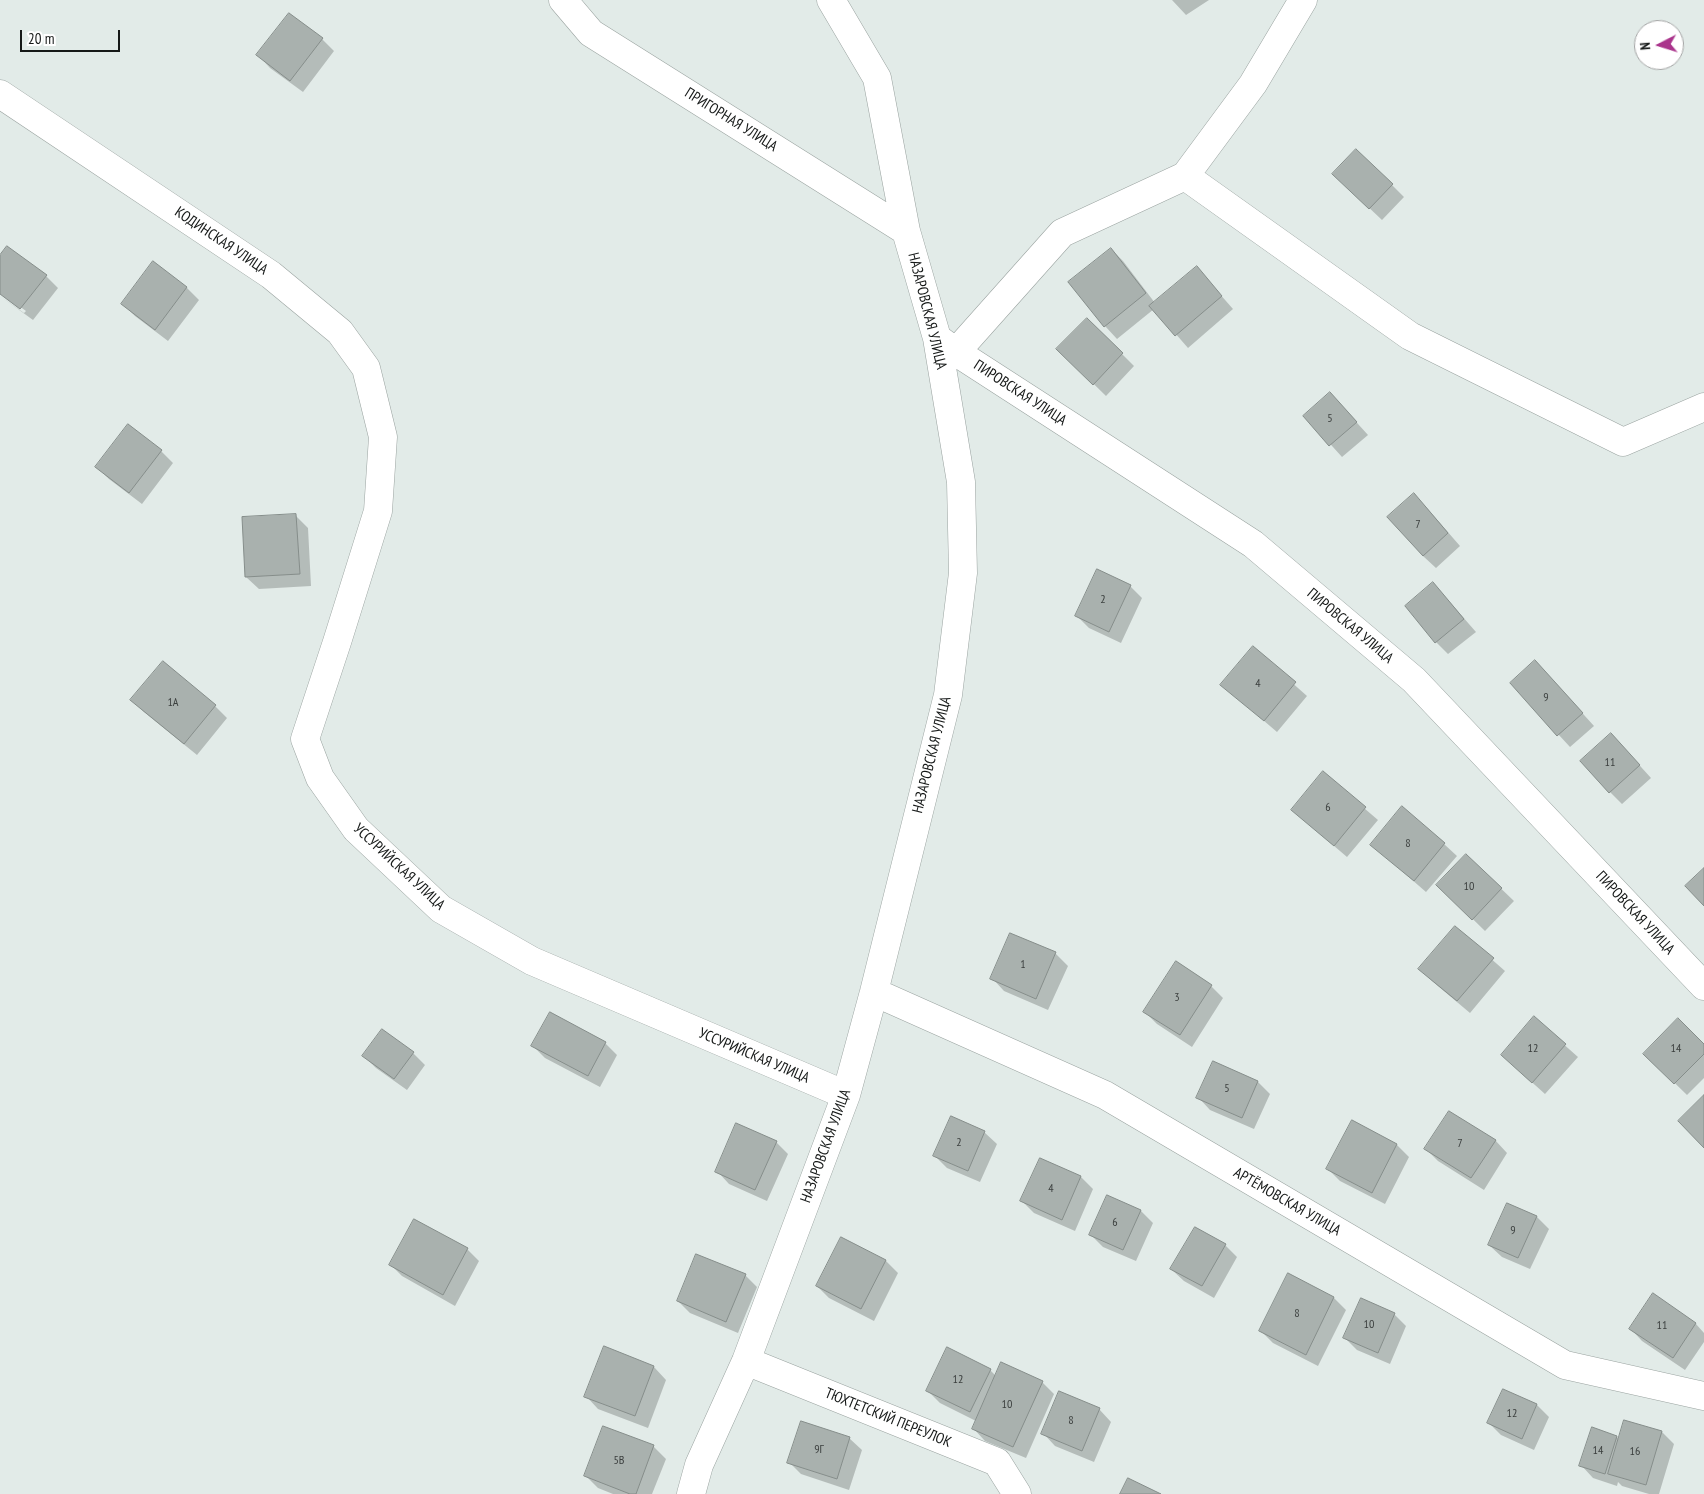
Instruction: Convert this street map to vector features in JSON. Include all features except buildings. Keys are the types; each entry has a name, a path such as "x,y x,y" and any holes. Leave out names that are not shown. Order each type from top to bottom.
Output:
{"street":[{"name":"ПРИГОРНАЯ УЛИЦА","path":"563,0 591,33 906,231"},
{"name":"НАЗАРОВСКАЯ УЛИЦА","path":"691,1494 699,1465 746,1361 846,1095 874,992 948,695 963,573 961,482 947,345 906,231 877,78 831,0"},
{"path":"947,345 1062,232 1185,176 1253,84 1302,0"},
{"name":"КОДИНСКАЯ УЛИЦА","path":"0,94 271,275 340,332 366,368 383,437"},
{"path":"1185,176 1410,336 1623,442 1704,407"},
{"name":"ПИРОВСКАЯ УЛИЦА","path":"947,345 1253,544 1406,674 1704,986"},
{"name":"УССУРИЙСКАЯ УЛИЦА","path":"383,437 378,511 338,642 305,739 320,778 330,793 356,829 441,909 532,961 846,1095"},
{"name":"АРТЁМОВСКАЯ УЛИЦА","path":"874,992 1106,1095 1565,1365 1704,1396"},
{"name":"ТЮХТЕТСКИЙ ПЕРЕУЛОК","path":"746,1361 997,1462 1017,1493"}]}
